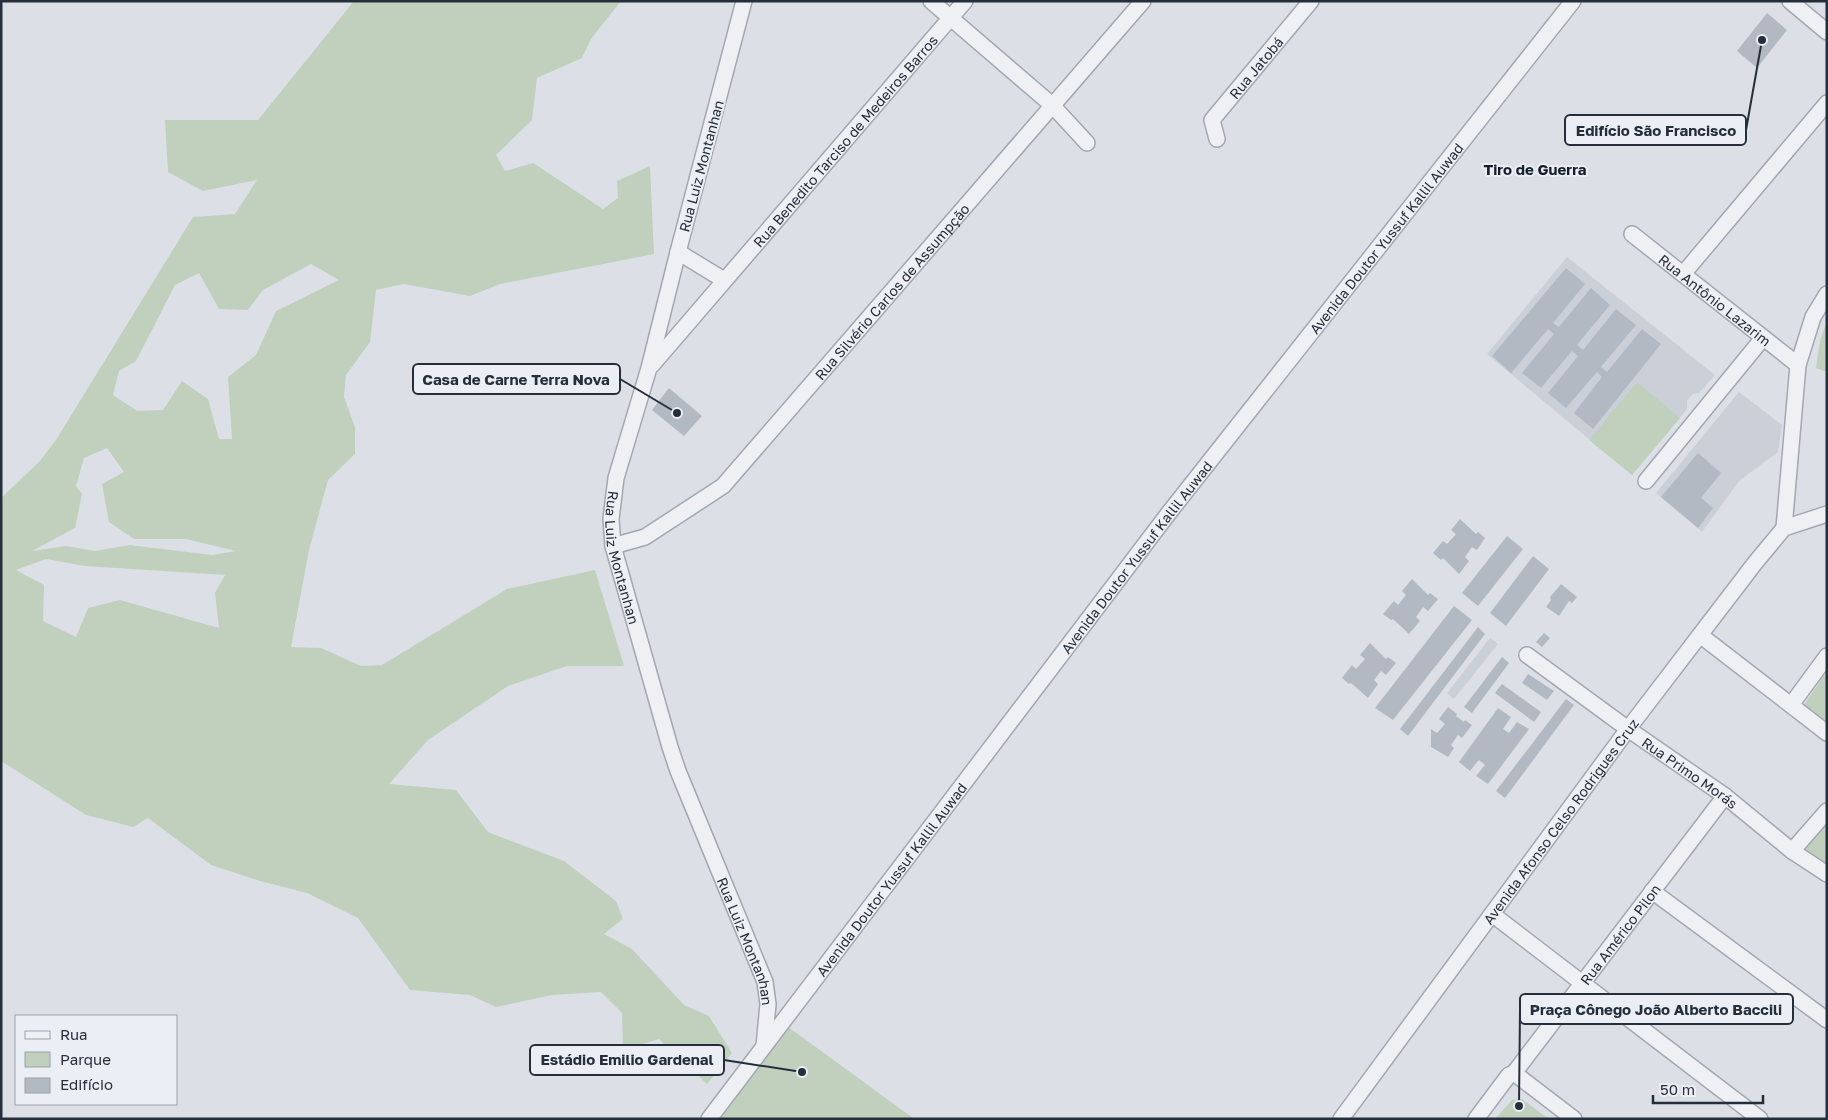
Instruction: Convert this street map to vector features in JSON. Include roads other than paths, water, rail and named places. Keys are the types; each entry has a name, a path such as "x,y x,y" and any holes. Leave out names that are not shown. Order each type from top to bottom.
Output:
{"street":[{"path":"930,1 1052,105 1087,144"},
{"name":"Rua Benedito Tarciso de Medeiros Barros","path":"650,368 965,1"},
{"name":"Rua Silvério Carlos de Assumpção","path":"613,546 645,538 723,486 1143,1"},
{"name":"Rua Jatobá","path":"1217,139 1212,120 1311,1"},
{"name":"Avenida Doutor Yussuf Kallil Auwad","path":"709,1119 1168,514 1573,1"},
{"path":"1790,1 1827,32"},
{"name":"Rua Luiz Montanhan","path":"745,2 678,252 650,368 616,478 611,519 613,546 678,771 765,982 768,1004 764,1047"},
{"path":"1683,274 1827,103"},
{"name":"Rua Antônio Lazarim","path":"1632,234 1798,366"},
{"path":"678,252 724,280"},
{"path":"1827,294 1813,317 1798,366 1784,528 1827,514"},
{"path":"1646,481 1763,338"},
{"name":"Avenida Afonso Celso Rodrigues Cruz","path":"1341,1119 1628,729 1754,563 1784,528"},
{"path":"1700,636 1827,733"},
{"name":"Rua Primo Morás","path":"1527,655 1628,729 1725,796 1792,851 1827,874"},
{"path":"1791,705 1827,656"},
{"name":"Rua Américo Pilon","path":"1476,1119 1509,1075 1514,1073 1725,796"},
{"path":"1792,851 1827,811"},
{"path":"1652,891 1827,1020"},
{"path":"1492,914 1760,1119"},
{"path":"1514,1073 1574,1119"}],"place":[{"name":"Edifício São Francisco","path":"1762,40"},
{"name":"Casa de Carne Terra Nova","path":"677,413"},
{"name":"Estádio Emilio Gardenal","path":"802,1072"},
{"name":"Praça Cônego João Alberto Baccili","path":"1519,1106"}],"district":[{"name":"Tiro de Guerra","path":"1535,169"}]}
